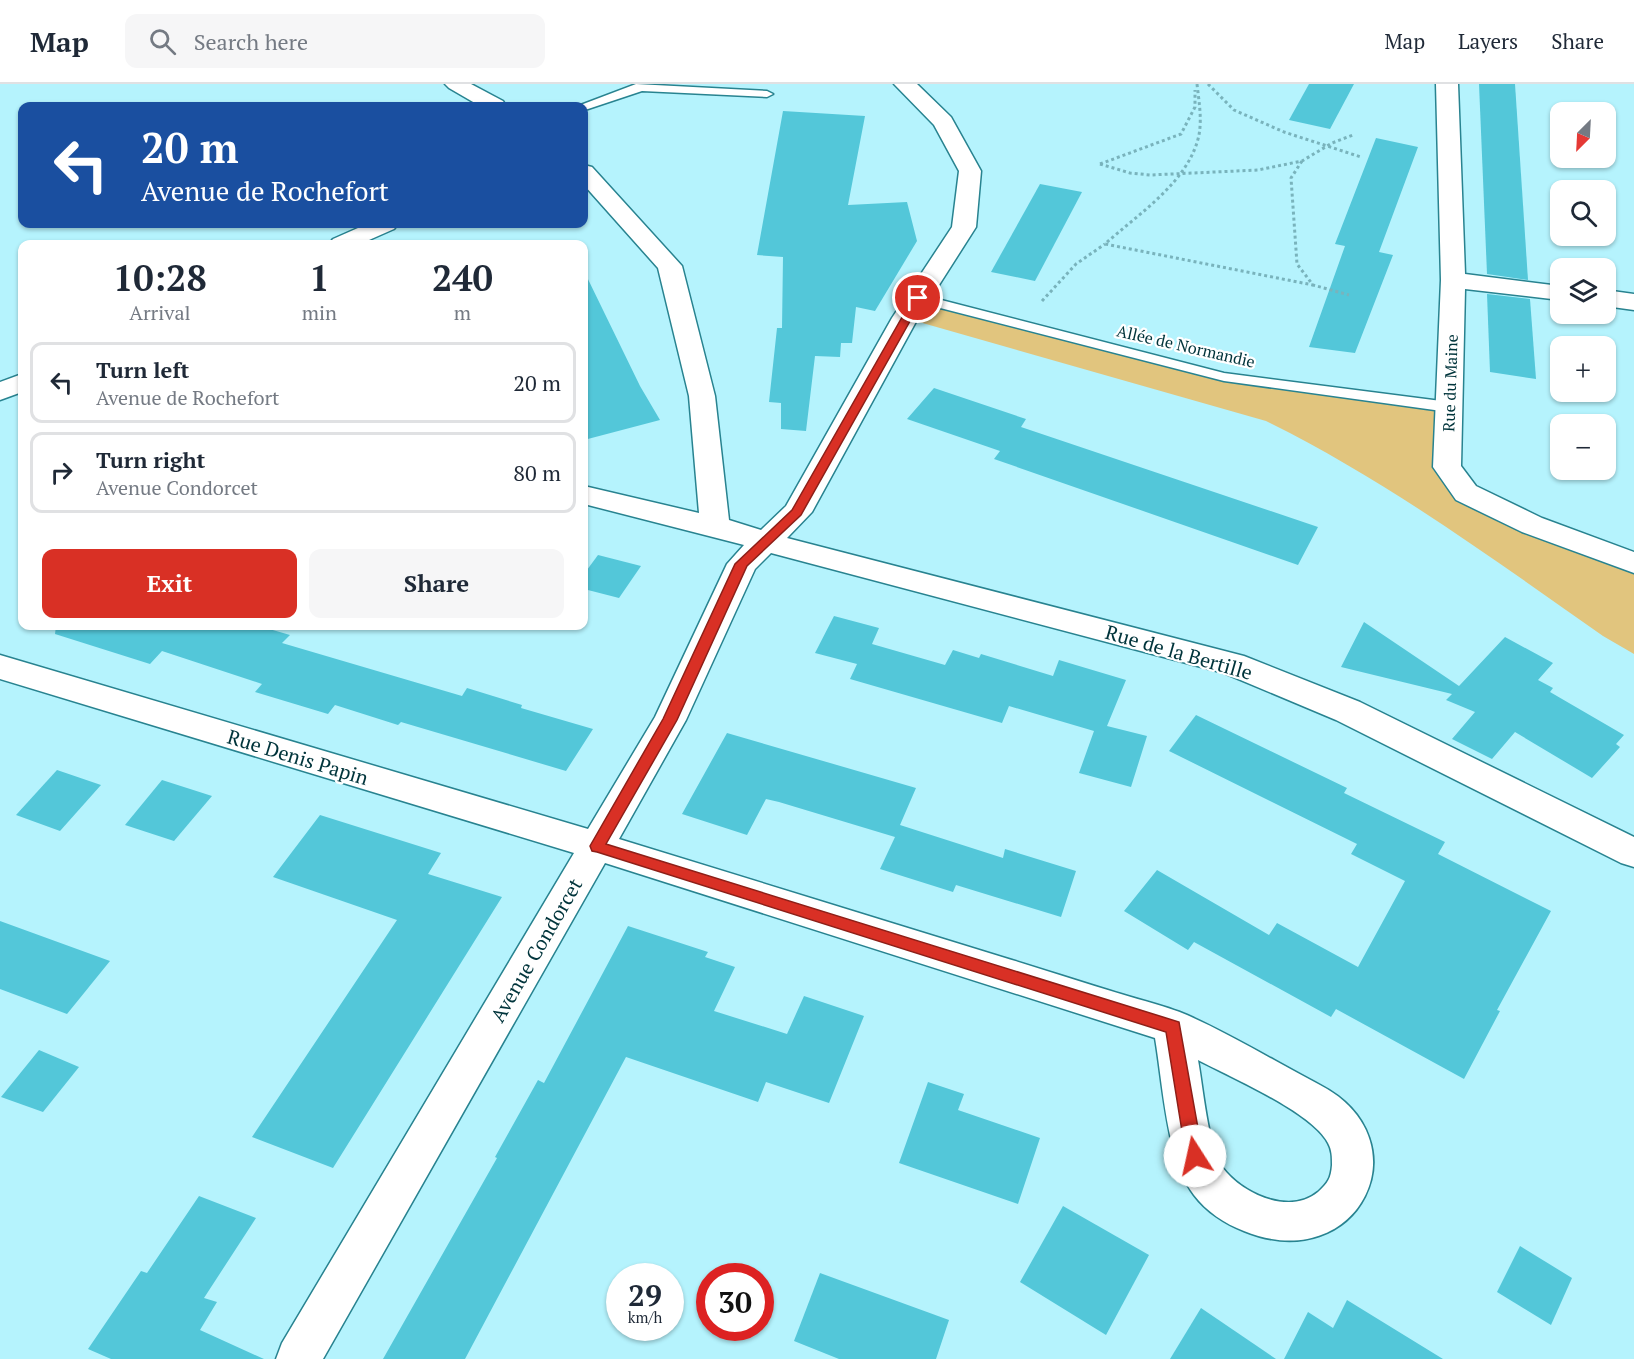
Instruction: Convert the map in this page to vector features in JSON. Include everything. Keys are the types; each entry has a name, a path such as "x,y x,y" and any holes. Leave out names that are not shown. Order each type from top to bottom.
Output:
{"street":[{"path":"456,84 488,102"},
{"name":"Avenue Condorcet","path":"298,1359 670,720 742,564 797,512 918,298 964,227 970,171 943,122 905,84"},
{"name":"Rue du Maine","path":"1447,84 1453,280 1448,467 1466,493 1532,525 1634,563"},
{"path":"588,176 670,266 702,396 715,526"},
{"path":"350,240 377,228"},
{"path":"1453,280 1550,292"},
{"path":"1616,300 1634,302"},
{"path":"0,392 18,384"},
{"path":"0,402 18,404"},
{"name":"Rue de la Bertille","path":"588,496 715,526 768,540 811,555 1233,664 1348,711 1634,853"},
{"name":"Rue Denis Papin","path":"0,667 597,846 1173,1027 1318,1104 1346,1131 1353,1155 1352,1177 1343,1197 1327,1211 1306,1220 1282,1221 1253,1215 1228,1200 1214,1187 1195,1156 1173,1027"}],"lane":[{"path":"588,105 641,85 767,94"},
{"name":"Allée de Normandie","path":"918,298 1224,376 1310,390 1449,407"}],"path":[{"path":"1023,325 1061,278 1163,193 1180,173 1196,148 1201,118 1196,84"},
{"path":"1196,84 1195,107 1181,134 1149,148 1100,164 1130,173 1258,170 1302,161 1353,135"},
{"path":"1208,84 1234,110 1284,132 1361,157"},
{"path":"1302,161 1291,178 1297,264 1313,285"},
{"path":"1105,243 1313,285 1349,295"}],"shaded area":[{"path":"918,298 1224,377 1449,407 1466,493 1634,563 1634,654 1603,636 1480,550 1396,495 1354,469 1266,421 905,318"}],"building":[{"path":"1309,84 1354,84 1330,129 1289,120"},
{"path":"1479,84 1515,84 1528,280 1487,274"},
{"path":"783,111 865,116 848,205 907,202 917,241 875,311 856,307 852,343 841,343 840,357 815,356 806,431 781,429 781,403 769,402 777,328 782,328 783,257 757,255"},
{"path":"1376,138 1418,147 1379,252 1393,255 1355,353 1309,347 1345,246 1335,244"},
{"path":"1040,184 1082,192 1035,281 991,272"},
{"path":"588,279 640,386 660,420 588,439"},
{"path":"1487,294 1530,299 1536,379 1490,372"},
{"path":"934,388 1026,419 1021,427 1318,527 1298,565 994,459 1000,451 907,419"},
{"path":"598,555 641,566 619,598 588,590 588,569"},
{"path":"834,616 879,628 872,644 945,665 953,650 979,658 981,654 1053,676 1059,660 1126,680 1107,726 1147,736 1131,787 1079,773 1094,731 1009,706 1002,723 850,679 857,664 815,653"},
{"path":"1364,622 1459,686 1505,637 1553,663 1538,680 1553,688 1550,692 1624,735 1616,744 1620,747 1592,778 1515,732 1492,759 1452,739 1475,712 1446,700 1452,694 1341,667"},
{"path":"56,630 273,630 290,635 282,643 462,696 467,688 522,705 521,708 593,729 566,771 401,722 398,725 335,705 328,714 255,692 262,684 162,651 150,664 55,634"},
{"path":"1196,715 1347,788 1344,793 1445,842 1438,854 1551,911 1497,1010 1500,1011 1464,1079 1336,1009 1331,1017 1194,942 1188,950 1124,911 1157,870 1269,935 1277,923 1358,967 1405,881 1351,854 1357,844 1169,751"},
{"path":"727,733 916,788 900,825 1003,858 1005,849 1076,871 1061,917 956,885 953,892 880,869 895,837 779,802 766,799 747,835 682,814"},
{"path":"57,770 101,785 60,831 16,815"},
{"path":"162,780 212,796 174,841 125,825"},
{"path":"320,815 441,853 428,874 502,897 333,1168 252,1137 397,920 273,877"},
{"path":"0,921 110,961 67,1014 0,989"},
{"path":"628,926 708,952 705,957 735,967 714,1011 787,1034 804,996 864,1016 829,1103 766,1082 758,1102 626,1057 465,1359 383,1359 497,1158 495,1157 538,1080 544,1083"},
{"path":"39,1050 79,1067 43,1112 1,1097"},
{"path":"928,1082 964,1094 958,1110 1040,1138 1018,1204 899,1163"},
{"path":"199,1196 256,1218 204,1298 217,1302 200,1330 264,1359 111,1359 88,1349 141,1271 147,1273"},
{"path":"1063,1206 1149,1255 1106,1335 1020,1282"},
{"path":"1520,1246 1572,1278 1551,1325 1497,1292"},
{"path":"820,1273 949,1320 936,1359 839,1359 794,1341"},
{"path":"1347,1300 1443,1359 1284,1359 1308,1312 1333,1328"},
{"path":"1201,1308 1276,1359 1170,1359"}],"route":[{"path":"918,298 797,512 742,564 670,720 597,846 1173,1027 1195,1156"}]}
